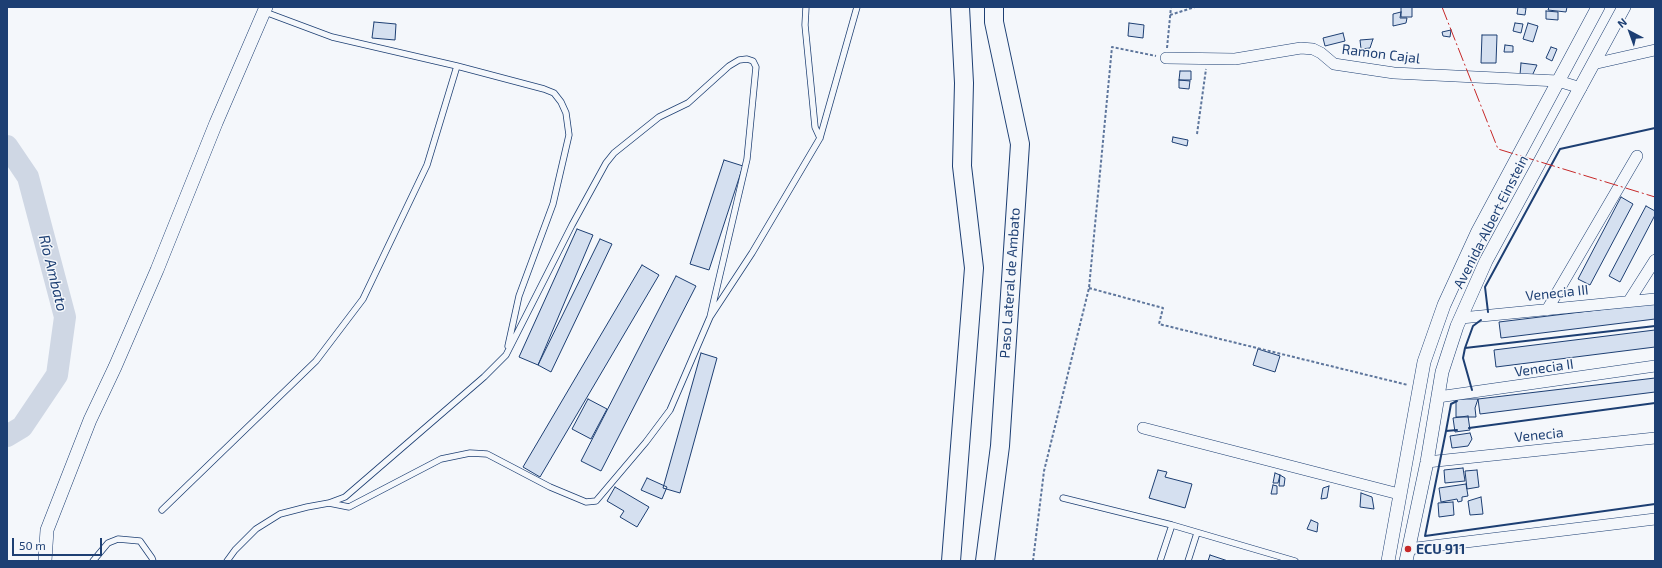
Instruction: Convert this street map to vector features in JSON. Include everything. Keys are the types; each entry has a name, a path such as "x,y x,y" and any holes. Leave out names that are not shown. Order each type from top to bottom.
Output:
{"highway":[{"path":"951,561 974,268 962,166 964,83 960,7"},
{"name":"Paso Lateral de Ambato","path":"985,561 1000,446 1020,144 994,22 994,7"}],"street":[{"name":"Avenida Albert Einstein","path":"1388,561 1424,362 1444,305 1478,231 1598,7"},
{"name":"Avenida Albert Einstein","path":"1407,555 1427,462 1442,372 1461,318 1486,261 1624,7"},
{"path":"44,561 47,530 90,420 154,277 216,123 266,9"},
{"name":"Ramon Cajal","path":"1166,58 1207,60 1235,59 1301,48 1313,49 1321,53 1334,64 1394,73 1558,81 1580,88"},
{"path":"1593,64 1655,50"},
{"path":"1547,310 1637,156"},
{"path":"1629,301 1655,260"},
{"name":"Venecia III","path":"1461,318 1655,299"},
{"name":"Venecia II","path":"1438,398 1655,366"},
{"path":"1144,428 1399,494"},
{"name":"Venecia","path":"1427,462 1655,438"},
{"path":"1407,555 1655,519"}],"lane":[{"path":"806,7 805,26 812,96 816,127 820,138"},
{"path":"329,503 349,507 441,459 470,453 487,454 550,487 586,502 596,501 646,442 670,410 710,317 752,253 820,138 856,7"},
{"path":"266,9 332,37 457,66 544,89 554,93 562,102 566,113 570,135 553,204 519,296 506,354"},
{"path":"227,561 234,550 256,529 280,514 307,506 329,503 345,496 484,377 506,354 572,225 606,163 614,153 659,117 688,103 729,66 740,60 747,59 753,61 756,67 747,159 710,317"},
{"path":"162,510 316,361 363,299 427,165 457,66"},
{"path":"1063,498 1172,525 1295,561"},
{"path":"1160,561 1172,525"},
{"path":"1188,561 1197,533"},
{"path":"93,561 108,543 118,539 140,541 152,558 152,561"}],"path":[{"path":"1033,561 1044,471 1089,288 1112,47 1166,58 1171,7"},
{"path":"1170,15 1195,7"},
{"path":"1197,134 1207,60"},
{"path":"1089,288 1163,308 1159,324 1419,388"}],"building":[{"path":"1401,7 1412,7 1412,17 1401,17"},
{"path":"1518,7 1526,8 1525,15 1517,14"},
{"path":"1549,7 1567,7 1566,12 1548,10"},
{"path":"1546,11 1558,12 1558,20 1546,19"},
{"path":"1401,12 1400,18 1407,18 1406,23 1393,26 1393,14"},
{"path":"374,22 396,24 395,40 372,38"},
{"path":"1129,23 1144,25 1143,38 1128,36"},
{"path":"1515,23 1523,24 1521,33 1513,31"},
{"path":"1528,23 1538,26 1533,42 1523,39"},
{"path":"1451,30 1450,37 1443,36 1442,32"},
{"path":"1343,33 1345,41 1325,46 1323,38"},
{"path":"1482,35 1497,35 1496,63 1481,63"},
{"path":"1373,39 1370,48 1361,49 1360,40"},
{"path":"1505,45 1513,46 1513,52 1504,52"},
{"path":"1551,47 1557,49 1552,61 1546,58"},
{"path":"1521,63 1537,65 1532,76 1520,75"},
{"path":"1180,71 1191,71 1191,80 1179,80"},
{"path":"1179,80 1190,81 1189,89 1179,88"},
{"path":"1173,137 1188,140 1187,146 1172,142"},
{"path":"724,160 743,166 709,270 690,264"},
{"path":"1621,197 1633,204 1590,285 1578,279"},
{"path":"1646,206 1655,211 1655,215 1620,282 1609,276"},
{"path":"577,229 593,235 538,365 519,357"},
{"path":"600,239 612,244 551,372 538,365"},
{"path":"642,265 659,275 540,477 523,467"},
{"path":"676,276 696,286 601,471 581,461"},
{"path":"1655,303 1655,319 1501,338 1499,322"},
{"path":"1655,330 1655,347 1496,367 1494,350"},
{"path":"1258,349 1280,356 1275,372 1253,365"},
{"path":"701,353 717,358 680,493 663,488"},
{"path":"1655,378 1655,392 1480,414 1478,399"},
{"path":"588,399 607,409 591,439 572,429"},
{"path":"1456,399 1478,399 1475,408 1476,417 1456,417"},
{"path":"1468,416 1470,430 1455,432 1453,418"},
{"path":"1470,433 1472,439 1468,446 1452,448 1450,436"},
{"path":"1463,468 1465,481 1445,483 1444,470"},
{"path":"1158,470 1167,472 1165,477 1192,484 1185,508 1149,498"},
{"path":"1477,470 1479,487 1467,489 1465,471"},
{"path":"1275,473 1280,475 1278,483 1273,483"},
{"path":"1280,475 1285,478 1284,486 1279,486"},
{"path":"647,478 667,487 662,499 641,490"},
{"path":"1466,484 1468,496 1462,497 1462,501 1458,502 1457,499 1441,502 1439,488"},
{"path":"1273,485 1277,486 1277,494 1271,494"},
{"path":"1329,486 1327,498 1321,499 1323,488"},
{"path":"615,487 649,507 637,527 620,517 624,511 607,501"},
{"path":"1361,493 1372,497 1374,509 1360,507"},
{"path":"1481,497 1483,514 1470,515 1468,501"},
{"path":"1453,502 1454,515 1439,517 1438,503"},
{"path":"1311,520 1318,523 1317,532 1307,529"},
{"path":"1210,555 1228,561 1208,561"}],"waterway":[{"name":"Río Ambato","path":"7,146 28,177 65,317 57,375 22,427 7,436"}],"wall":[{"path":"1488,312 1485,287 1560,149 1655,128"},
{"path":"1481,320 1473,326 1465,348 1655,326"},
{"path":"1465,348 1463,358 1472,390"},
{"path":"1447,431 1451,404 1457,401"},
{"path":"1469,428 1655,403"},
{"path":"1457,430 1446,431 1425,536 1655,504"}],"power":[{"path":"1442,7 1498,149 1655,197"}],"place":[{"name":"ECU 911","path":"1408,549"}]}
